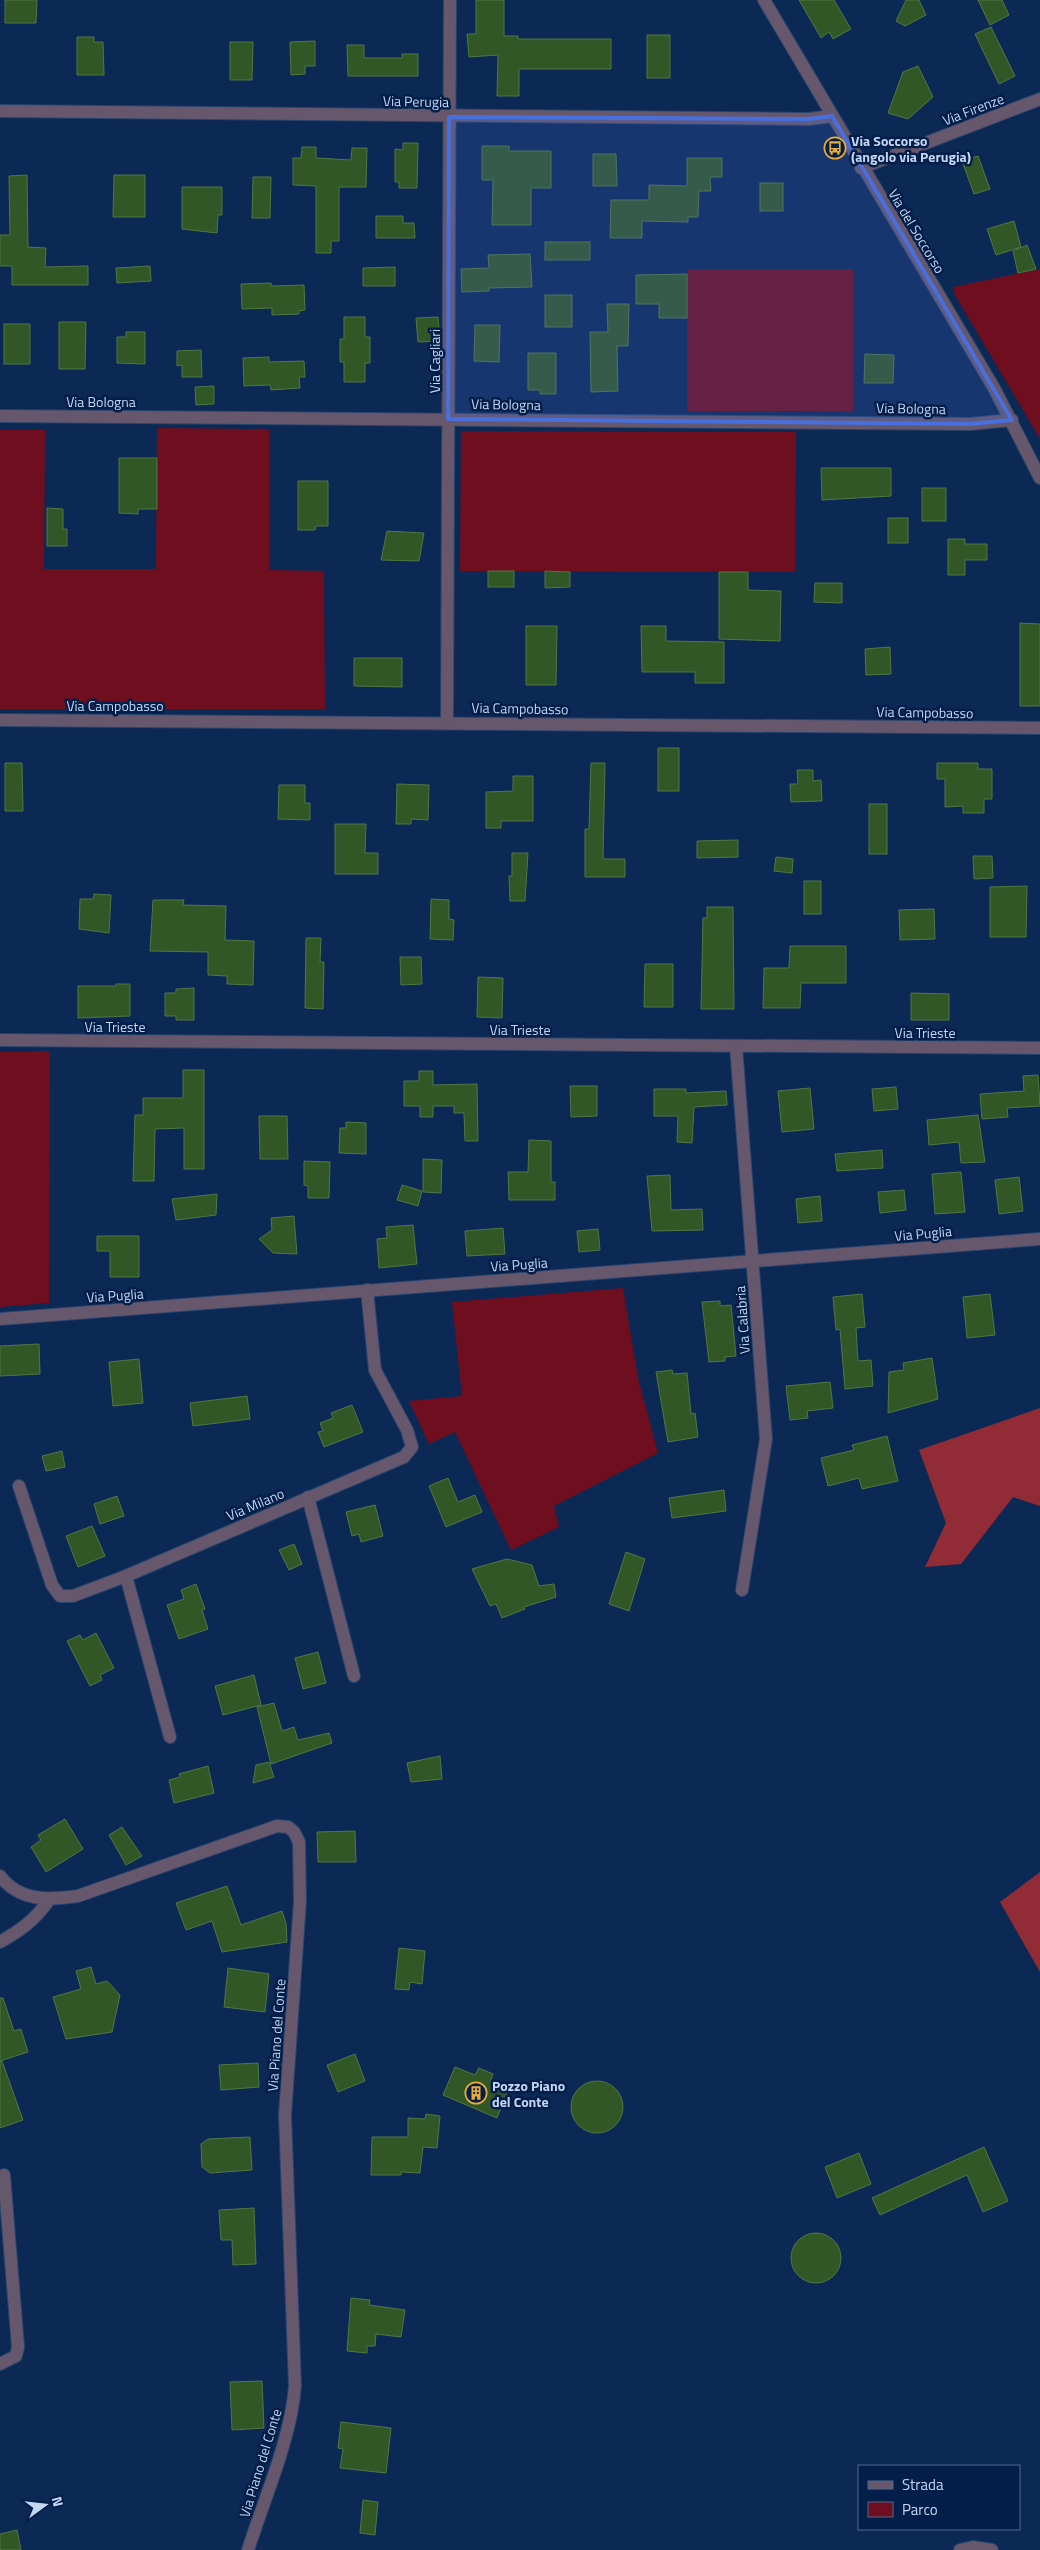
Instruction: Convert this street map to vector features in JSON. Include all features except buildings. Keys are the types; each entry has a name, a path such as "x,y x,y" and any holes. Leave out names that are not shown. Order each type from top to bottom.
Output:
{"street":[{"name":"Via Cagliari","path":"447,722 450,0"},
{"name":"Via del Soccorso","path":"764,0 861,168 1012,420 1040,478"},
{"name":"Via Firenze","path":"861,168 1040,99"},
{"name":"Via Perugia","path":"0,112 809,119 832,116"},
{"name":"Via Bologna","path":"0,416 970,424 1012,420"},
{"name":"Via Campobasso","path":"0,720 1040,728"},
{"name":"Via Trieste","path":"0,1040 1040,1048"},
{"name":"Via Calabria","path":"736,1046 766,1440 742,1590"},
{"name":"Via Puglia","path":"0,1319 1040,1238"},
{"name":"Via Milano","path":"19,1486 52,1585 60,1596 73,1596 126,1576 404,1457 412,1447 407,1430 375,1370 367,1290"},
{"path":"308,1498 354,1676"},
{"path":"126,1576 170,1737"},
{"name":"Via Piano del Conte","path":"0,1876 22,1895 49,1900 78,1896 277,1826 288,1827 294,1832 299,1842 300,1901 285,2115 294,2396 287,2430 248,2550"},
{"path":"0,1942 26,1927 38,1916 49,1900"},
{"path":"0,2364 16,2356 18,2347 4,2175"},
{"path":"960,2550 973,2548 992,2550"}],"highlighted area":[{"path":"832,116 1012,420 970,424 448,419 449,117 809,119"}],"green space":[{"path":"687,269 853,269 853,411 687,411"},
{"path":"1040,269 1040,439 955,295 953,287"},
{"path":"157,428 269,429 269,570 324,571 325,709 0,709 0,430 45,430 44,569 156,569"},
{"path":"461,431 796,432 795,572 460,571"},
{"path":"50,1051 49,1303 0,1307 0,1052"},
{"path":"623,1288 638,1378 658,1453 554,1506 559,1527 511,1550 455,1432 429,1444 409,1401 462,1396 452,1302"}],"shaded area":[{"path":"1040,1408 1040,1506 1013,1497 961,1564 925,1567 946,1523 919,1450"},
{"path":"1040,1872 1040,1972 1000,1902"}],"place":[{"name":"Via Soccorso (angolo via Perugia)","path":"835,148"},
{"name":"Pozzo Piano del Conte","path":"476,2093"}]}
